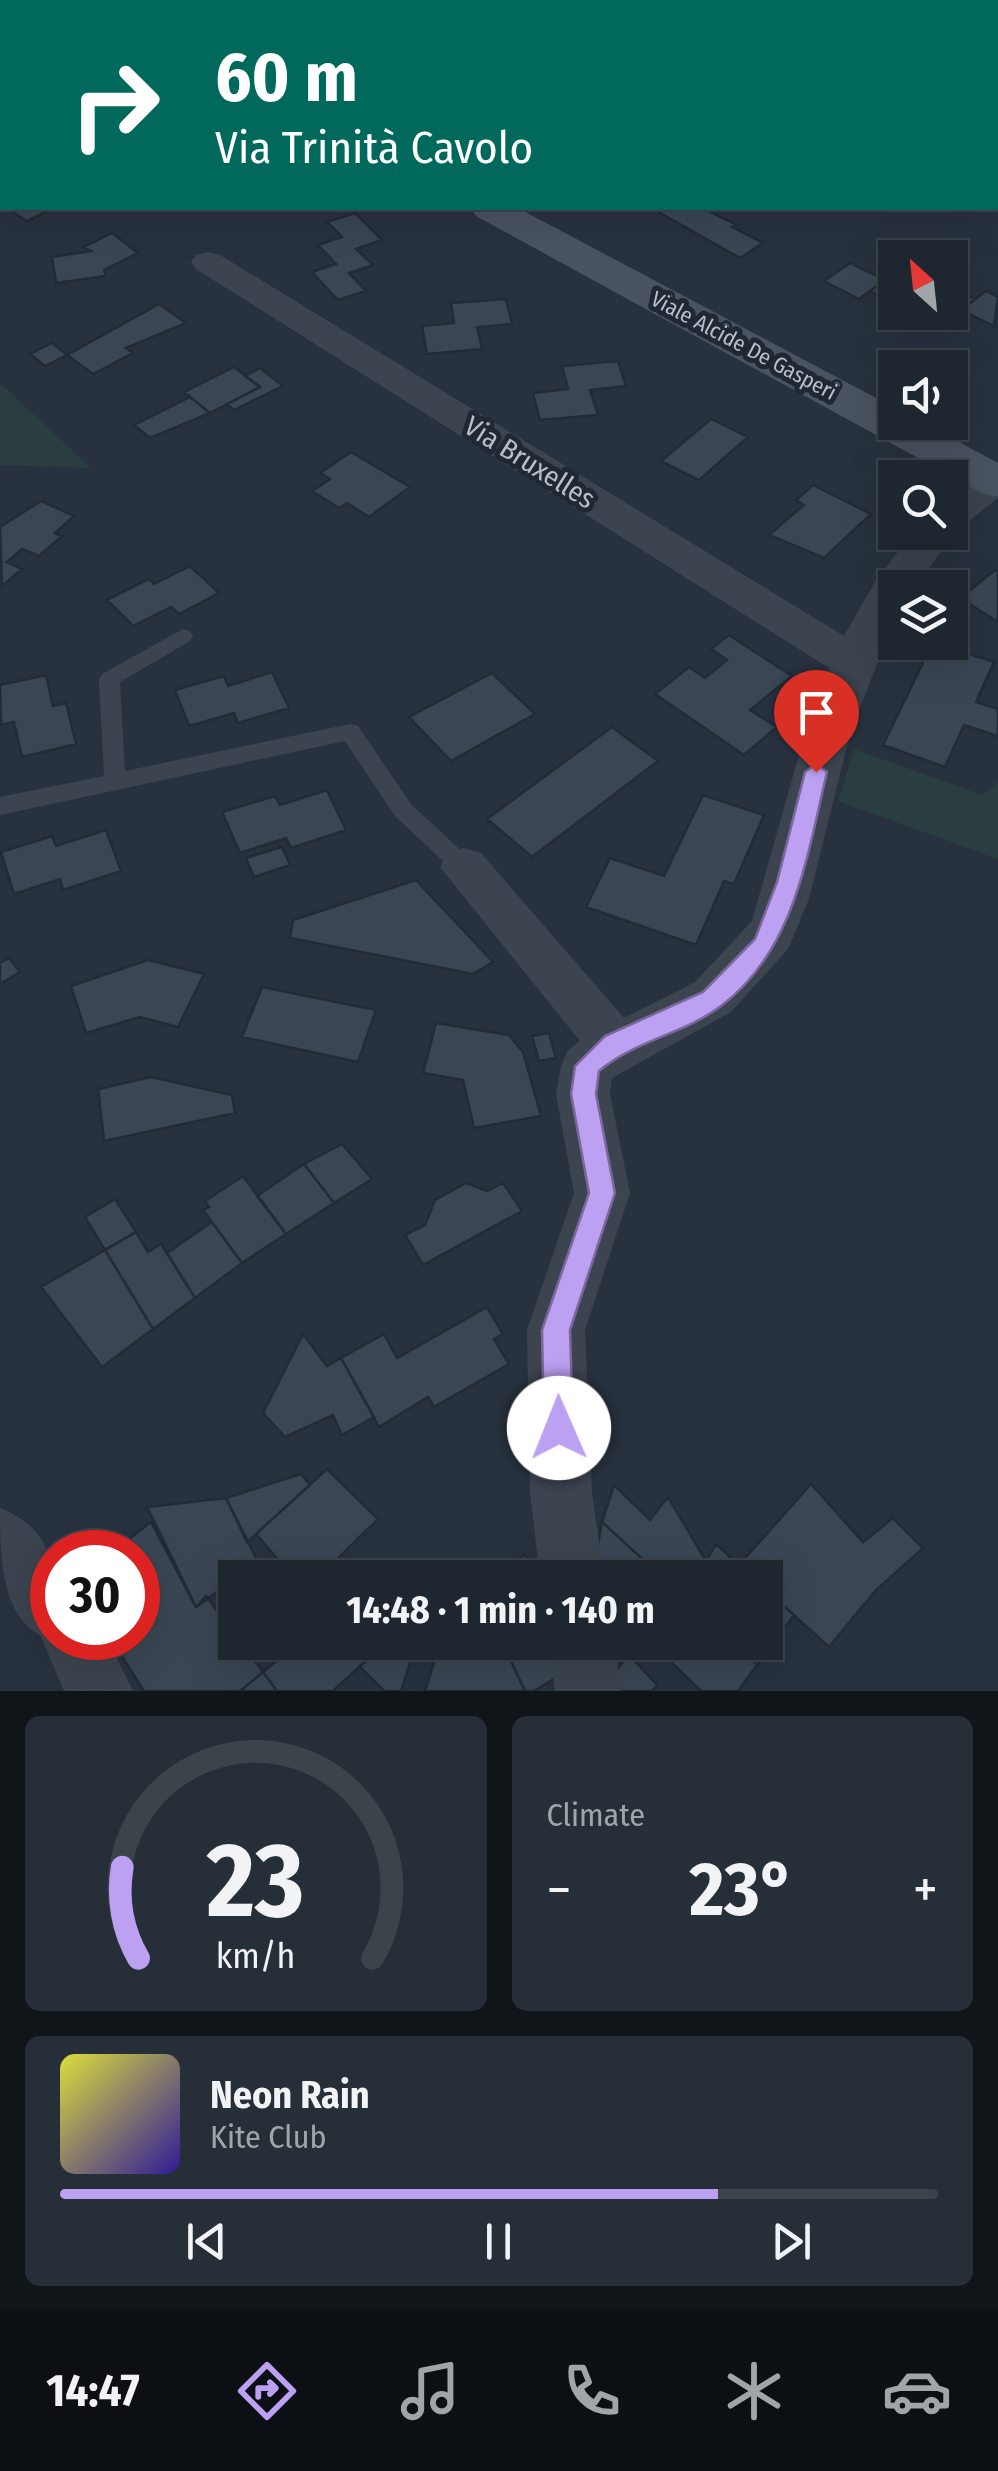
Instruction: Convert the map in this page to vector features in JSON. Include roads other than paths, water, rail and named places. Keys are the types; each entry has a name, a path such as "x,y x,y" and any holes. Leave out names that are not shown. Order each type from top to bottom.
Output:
{"main road":[{"name":"Viale Alcide De Gasperi","path":"494,210 996,481"}],"street":[{"name":"Via Bruxelles","path":"208,262 852,662"},
{"path":"968,505 996,481"},
{"path":"570,1560 561,1492 556,1330 602,1193 583,1094 587,1066 614,1044 712,999 764,945 789,882 824,735 852,662 901,570 919,550"},
{"path":"464,867 614,1044"},
{"path":"0,1539 30,1579"},
{"path":"84,1660 100,1691"},
{"path":"584,1660 588,1691"}],"lane":[{"path":"115,783 109,679 183,636"},
{"path":"0,806 350,732 403,810 464,867"}]}
